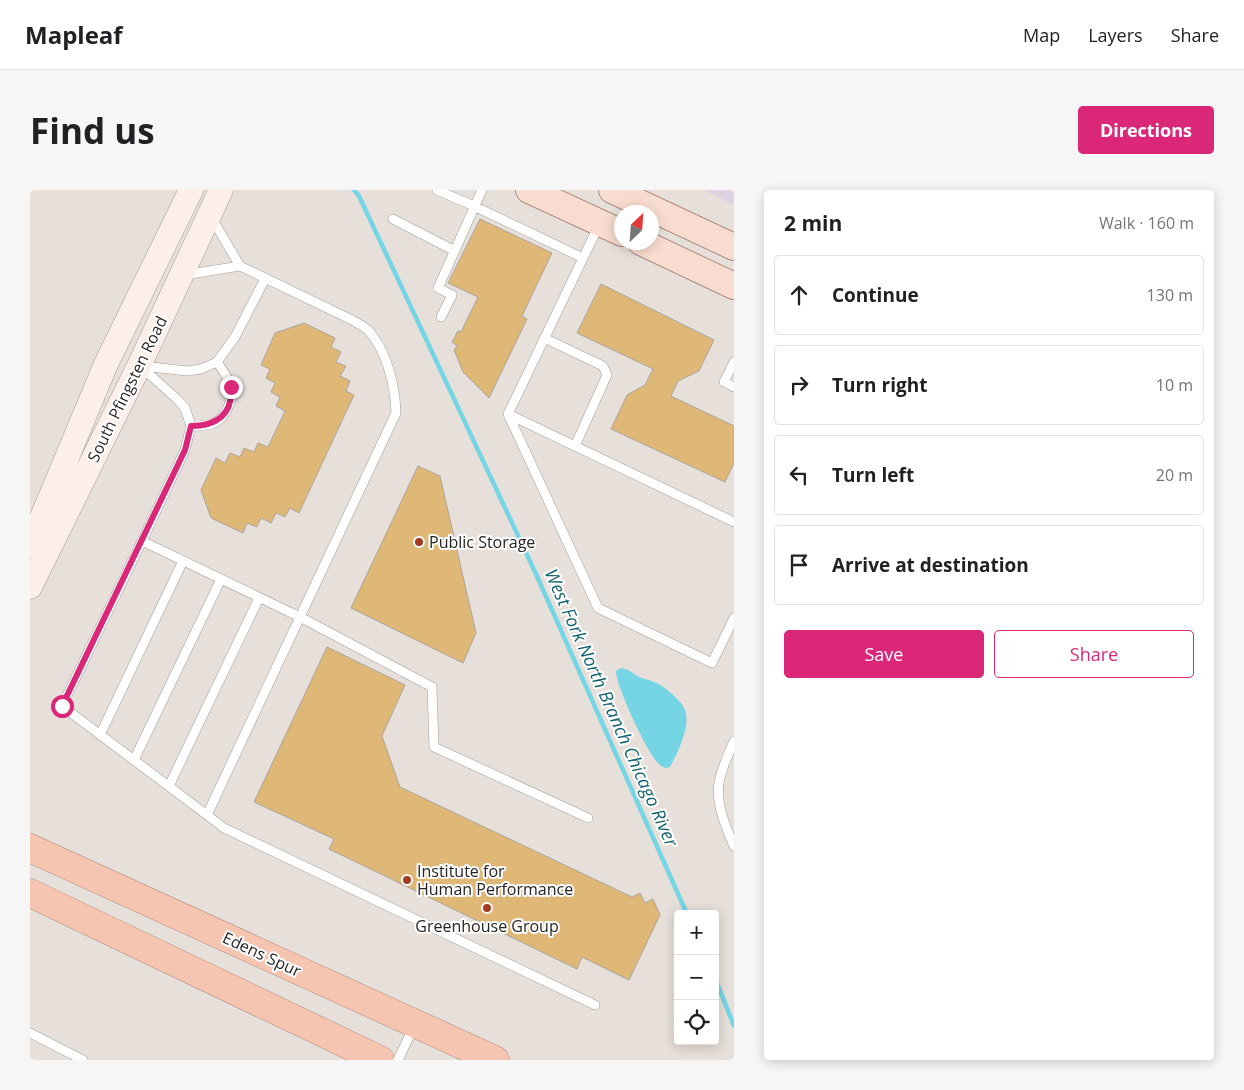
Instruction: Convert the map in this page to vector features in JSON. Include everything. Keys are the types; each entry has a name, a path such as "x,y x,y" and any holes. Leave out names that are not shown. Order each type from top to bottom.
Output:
{"highway":[{"name":"Edens Spur","path":"30,848 495,1060"},
{"path":"30,893 380,1060"}],"main road":[{"name":"South Pfingsten Road","path":"30,546 106,364 191,190"},
{"name":"South Pfingsten Road","path":"30,587 139,366 221,190"},
{"path":"530,190 610,228"},
{"path":"612,190 734,247"},
{"path":"658,250 734,286"}],"lane":[{"path":"438,190 583,258"},
{"path":"441,317 452,295 438,288 482,190"},
{"path":"207,814 396,413 396,397 383,351 367,330 352,320 240,266 209,214"},
{"path":"392,219 455,251"},
{"path":"508,414 583,258 610,228"},
{"path":"181,275 240,266"},
{"path":"139,366 159,366 187,371 201,369 217,362 235,337 265,279"},
{"path":"544,338 603,366 607,375 575,446"},
{"path":"191,426 214,423 220,419 228,407 231,399 231,387 217,362"},
{"path":"734,362 724,382 734,387"},
{"path":"139,366 185,408 191,426 185,450 62,706 224,828 595,1005"},
{"path":"508,414 734,522"},
{"path":"508,414 598,608 712,663 734,620"},
{"path":"142,541 300,617 432,687 434,747 588,818"},
{"path":"100,734 183,561"},
{"path":"134,760 222,579"},
{"path":"169,786 259,598"},
{"path":"734,741 719,779 718,794 726,828 734,846"},
{"path":"398,1060 415,1024"},
{"path":"30,1033 83,1060"}],"shaded area":[{"path":"704,190 734,190 734,205"}],"water":[{"path":"621,668 661,685 683,706 686,715 685,730 670,767 666,768 659,764 640,734 617,679 616,671"}],"building":[{"path":"480,219 552,253 522,316 527,319 489,398 463,372 454,350 457,346 452,342 458,331 461,332 478,297 448,283"},
{"path":"601,284 714,340 699,371 678,381 671,396 734,426 734,463 725,482 611,429 627,395 645,385 653,369 577,333"},
{"path":"304,323 335,338 331,347 341,352 336,362 346,366 340,376 350,381 346,391 354,395 299,513 290,508 285,517 276,513 271,523 261,518 257,527 247,523 243,533 211,518 201,490 216,458 225,463 230,453 240,457 244,448 254,452 258,443 268,447 285,411 276,406 280,397 271,392 275,383 266,378 270,369 261,365 275,333"},
{"name":"Public Storage","path":"418,466 440,476 476,633 463,663 351,608"},
{"path":"327,647 405,685 382,736 400,787 632,897 640,893 645,903 653,899 660,915 629,980 582,957 577,969 329,849 334,839 254,802"}],"waterway":[{"name":"West Fork North Branch Chicago River","path":"354,190 359,196 536,574 685,910"},
{"name":"West Fork North Branch Chicago River","path":"719,988 734,1026"}],"place":[{"name":"Public Storage","path":"419,542"},
{"name":"Institute for Human Performance","path":"407,880"},
{"name":"Greenhouse Group","path":"487,908"}],"route":[{"path":"62,706 185,450 191,426 202,426 214,423 220,419 231,399 231,387"}]}
